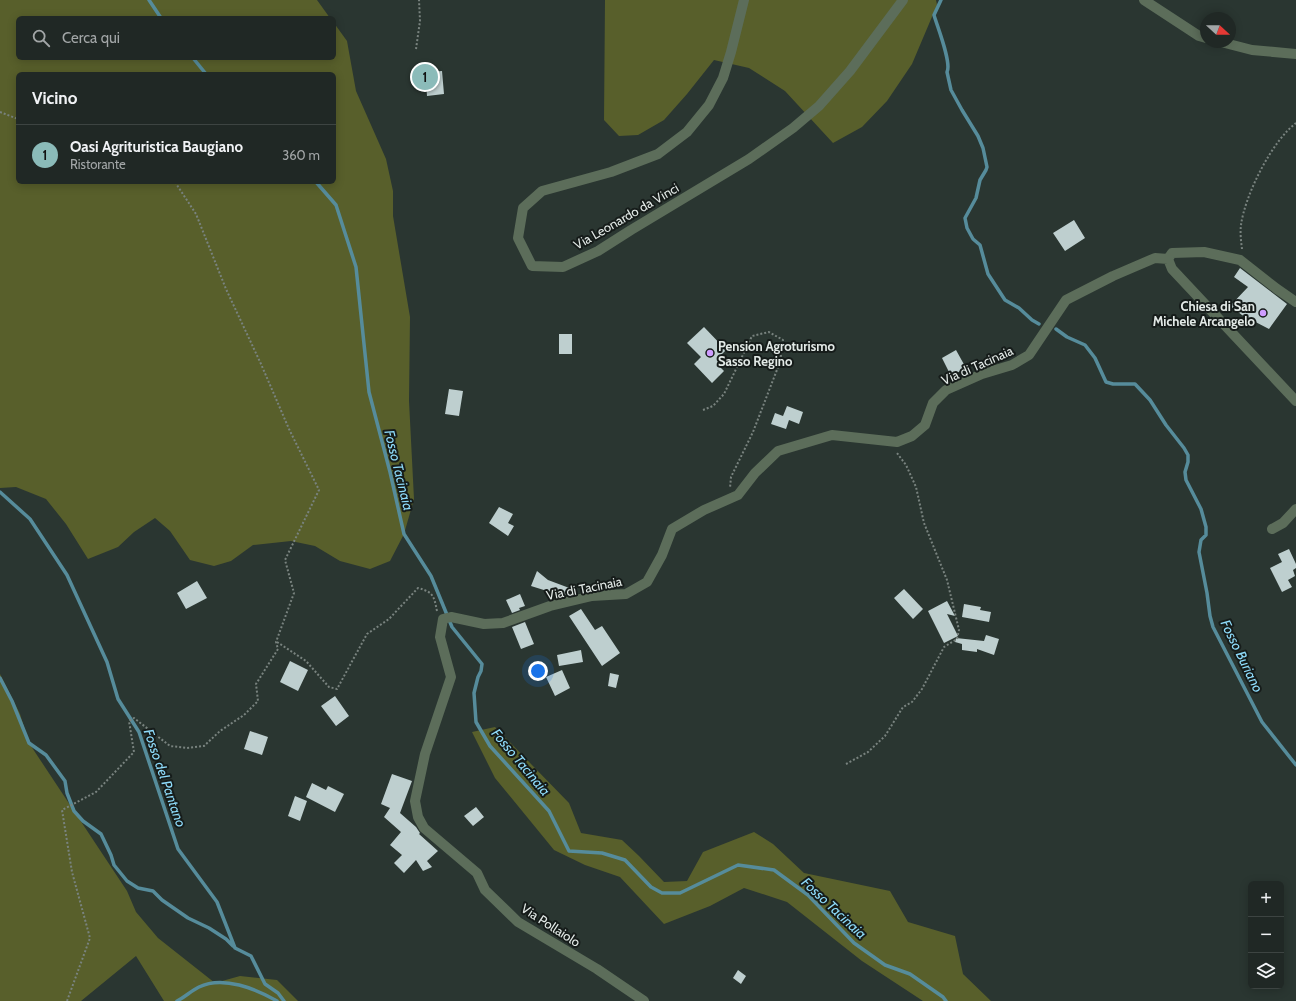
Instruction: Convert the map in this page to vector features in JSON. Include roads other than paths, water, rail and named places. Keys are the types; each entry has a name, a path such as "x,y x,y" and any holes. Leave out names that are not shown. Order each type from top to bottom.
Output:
{"street":[{"name":"Via Leonardo da Vinci","path":"744,0 723,78 710,105 687,132 658,154 611,172 542,191 523,208 518,238 532,266 563,267 598,251 749,159 793,128 818,106 850,71 903,0"},
{"path":"1144,0 1200,36"},
{"path":"1236,46 1252,50 1296,54"},
{"name":"Via di Tacinaia","path":"415,801 425,754 451,677 440,637 445,620 484,624 503,623 550,606 592,596 626,594 647,582 662,556 672,529 704,510 738,494 755,473 778,451 832,435 897,442 912,436 925,425 932,403 946,390 982,374 1012,365 1029,355 1066,300 1113,276 1155,258 1168,259 1172,253 1204,252 1240,260 1296,302"},
{"path":"1168,259 1172,269 1296,401"},
{"path":"1272,529 1283,523 1296,509"},
{"name":"Via Pollaiolo","path":"415,801 418,817 424,828 477,873 485,890 518,922 597,969 644,1001"}],"waterway":[{"name":"Fosso Tacinaia","path":"149,0 160,16"},
{"name":"Fosso Buriano","path":"941,0 934,15 948,61 947,72 951,90 978,136 983,148 987,167 980,180 976,198 965,218 967,228 973,239 980,245 988,274 1005,300 1019,308 1032,320 1039,324"},
{"name":"Fosso Tacinaia","path":"195,60 204,72"},
{"name":"Fosso Tacinaia","path":"318,184 336,205 356,267 369,392 390,472 404,534 431,576 452,627 482,664 474,693 476,722 490,746 549,811 569,851 602,853 625,860 651,887 662,893 680,893 738,865 774,870 808,895 854,943 885,965 910,974 943,997 946,1001"},
{"name":"Fosso Buriano","path":"1056,329 1067,337 1085,345 1095,358 1106,382 1113,384 1135,384 1150,400 1188,455 1188,462 1185,472 1186,480 1201,509 1206,527 1206,535 1201,540 1199,552 1213,627 1262,722 1296,765"},
{"name":"Fosso del Pantano","path":"0,492 30,519 67,575 107,662 118,699 139,732 178,849 217,902 235,948 251,956 265,984 278,993 284,1001"},
{"path":"0,678 12,701 29,743 46,755 65,781 67,793 74,811 83,821 101,834 114,865 127,881 138,888 153,891 162,900 188,918 209,928 226,939 233,946"},
{"path":"177,1001 199,987 218,982 249,988 277,1001"}],"place":[{"name":"Oasi Agrituristica Baugiano","path":"425,77"},
{"name":"Chiesa di San Michele Arcangelo","path":"1263,313"},
{"name":"Pension Agroturismo Sasso Regino","path":"710,353"}]}
